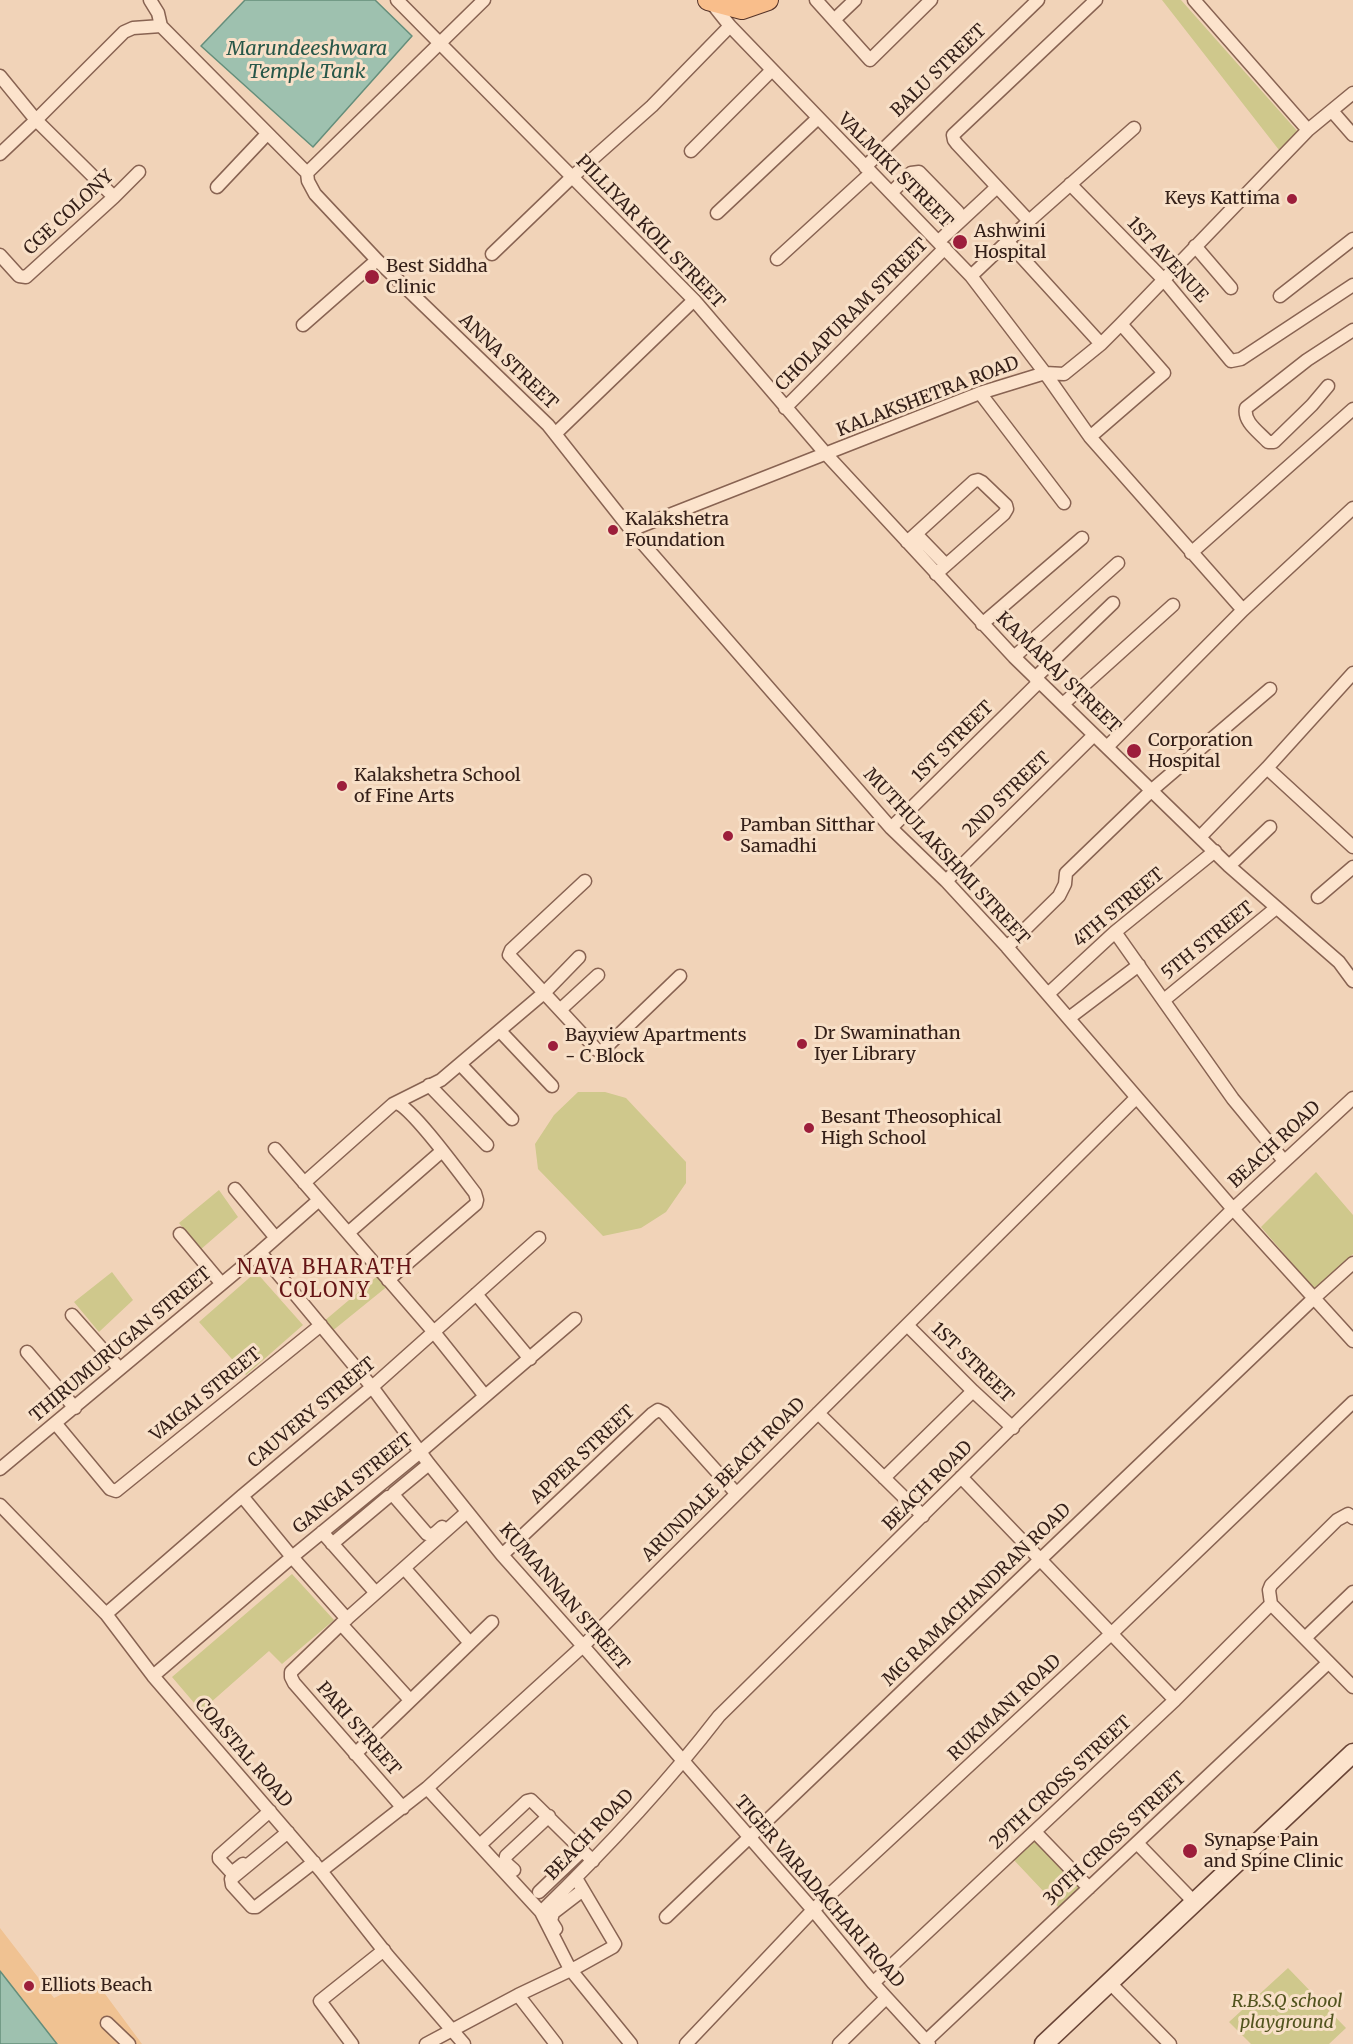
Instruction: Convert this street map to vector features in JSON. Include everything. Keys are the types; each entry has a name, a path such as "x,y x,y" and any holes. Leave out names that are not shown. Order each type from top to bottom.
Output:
{"main road":[{"path":"709,1 742,9 768,0"},
{"path":"1044,2044 1353,1753"},
{"path":"1055,2044 1105,1995 1108,1985"}],"street":[{"path":"0,154 124,32 133,28 160,26 158,13 150,0"},
{"name":"PILLIYAR KOIL STREET","path":"397,0 694,300 826,454"},
{"path":"307,173 484,0"},
{"path":"816,0 870,60 931,0"},
{"name":"BALU STREET","path":"777,259 1038,0"},
{"path":"1029,221 953,137 955,132 1096,0"},
{"path":"1194,0 1308,130"},
{"name":"VALMIKI STREET","path":"709,1 730,26 971,276 1045,373 1090,437 1191,553"},
{"path":"835,19 849,2"},
{"name":"ANNA STREET","path":"160,26 307,173 308,181 315,194 377,260 555,434 631,530"},
{"path":"492,254 571,178 652,106 730,26"},
{"path":"691,151 772,70"},
{"path":"0,76 36,120 114,197"},
{"name":"KALAKSHETRA ROAD","path":"631,530 980,393 1045,373 1064,374 1101,344 1121,324 1308,130 1353,93"},
{"path":"1332,111 1353,135"},
{"path":"717,213 818,118"},
{"path":"971,276 1134,128"},
{"path":"217,187 267,134"},
{"name":"CGE COLONY","path":"0,255 22,278 28,275 139,172"},
{"path":"891,193 912,173 919,172 958,212"},
{"name":"1ST AVENUE","path":"1070,184 1163,279 1229,358 1234,361 1241,359 1353,285"},
{"name":"CHOLAPURAM STREET","path":"785,408 997,187"},
{"path":"1280,296 1353,239"},
{"path":"1007,242 1101,344"},
{"path":"1195,246 1231,288"},
{"path":"303,325 377,260"},
{"path":"555,434 694,300"},
{"path":"1090,437 1164,373 1121,324"},
{"path":"1328,386 1274,442 1268,442 1247,420 1246,408 1307,360 1353,330"},
{"path":"980,393 1064,503"},
{"path":"1243,610 1191,553 1353,409"},
{"name":"KAMARAJ STREET","path":"826,454 912,538 936,574 1014,657 1229,866 1339,962 1353,981"},
{"path":"936,574 1004,514 1006,505 978,480 974,481 912,538 946,565"},
{"path":"1107,747 1243,610 1353,508"},
{"name":"MUTHULAKSHMI STREET","path":"631,530 891,828 946,880 1007,947 1233,1209 1353,1341"},
{"path":"982,624 1082,538"},
{"path":"1014,657 1118,563"},
{"name":"1ST STREET","path":"891,828 1113,603"},
{"path":"1063,705 1173,605"},
{"path":"1200,837 1267,768 1353,673"},
{"path":"1007,947 1059,896 1065,884 1066,873 1152,790 1270,689"},
{"name":"2ND STREET","path":"946,880 1094,735"},
{"path":"1267,768 1353,847"},
{"path":"1229,866 1270,827"},
{"name":"4TH STREET","path":"1048,994 1115,932 1215,851"},
{"path":"1318,897 1353,867"},
{"path":"585,881 510,952 510,957 597,1050 602,1051 680,976"},
{"name":"5TH STREET","path":"1164,1000 1276,909"},
{"path":"1115,932 1233,1099 1284,1161"},
{"path":"304,1183 388,1108 441,1080 545,992 579,957"},
{"path":"1069,1018 1140,965"},
{"path":"561,1009 598,975"},
{"path":"500,1031 552,1086"},
{"path":"460,1064 513,1119"},
{"path":"429,1085 487,1145"},
{"name":"ARUNDALE BEACH ROAD","path":"286,1830 231,1879 232,1886 252,1907 256,1907 403,1808 583,1646 1136,1098"},
{"name":"BEACH ROAD","path":"541,1912 593,1861 684,1762 719,1716 1233,1209 1353,1098"},
{"path":"388,1280 476,1204 477,1200 475,1193 442,1151 407,1109 397,1103"},
{"path":"275,1149 433,1331 485,1396"},
{"path":"348,1233 442,1151"},
{"path":"235,1190 276,1238"},
{"name":"THIRUMURUGAN STREET","path":"0,1469 319,1200"},
{"path":"180,1234 221,1283"},
{"name":"CAUVERY STREET","path":"106,1614 372,1387 539,1238"},
{"name":"KUMANNAN STREET","path":"260,1252 372,1387 465,1511 502,1556 684,1762"},
{"name":"MG RAMACHANDRAN ROAD","path":"666,1917 1353,1263"},
{"path":"477,1293 530,1359"},
{"path":"72,1315 119,1368"},
{"name":"GANGAI STREET","path":"153,1676 575,1319"},
{"name":"VAIGAI STREET","path":"56,1424 114,1492 321,1325"},
{"name":"1ST STREET","path":"907,1325 1013,1428"},
{"path":"27,1352 75,1408"},
{"path":"884,1478 973,1391"},
{"name":"RUKMANI ROAD","path":"686,2044 813,1910 1111,1634 1353,1402"},
{"name":"APPER STREET","path":"502,1556 658,1410 664,1413 736,1493"},
{"path":"818,1413 923,1516"},
{"path":"429,1464 396,1491 395,1497 430,1535 465,1511"},
{"path":"961,1477 1175,1700"},
{"path":"344,1622 422,1543 422,1540 379,1486"},
{"path":"242,1496 410,1700"},
{"path":"332,1544 388,1497"},
{"name":"COASTAL ROAD","path":"0,1505 106,1614 153,1676 270,1811 464,2044"},
{"path":"374,1590 405,1569 465,1511"},
{"path":"1353,1518 1348,1514 1337,1520 1271,1585 1269,1594 1271,1604 1353,1687"},
{"path":"322,1532 374,1590"},
{"path":"405,1569 470,1643"},
{"path":"1305,1638 1353,1592"},
{"name":"29TH CROSS STREET","path":"873,1983 1175,1700 1271,1604"},
{"name":"PARI STREET","path":"344,1622 291,1672 291,1677 403,1808"},
{"path":"355,1754 492,1622"},
{"name":"30TH CROSS STREET","path":"927,2042 1328,1663"},
{"name":"TIGER VARADACHARI ROAD","path":"684,1762 886,1998 927,2042"},
{"path":"427,1788 481,1844 541,1912 573,1968 631,2044"},
{"path":"481,1844 527,1801 535,1802 593,1861"},
{"path":"270,1811 220,1854 219,1859 230,1871 234,1871 286,1830"},
{"path":"516,1873 504,1858 549,1816"},
{"path":"1035,1832 1089,1888"},
{"path":"1137,1843 1195,1903"},
{"path":"559,1895 543,1888 583,1850"},
{"path":"426,2044 610,1950 615,1944 576,1878"},
{"path":"573,1968 551,1921 551,1916 583,1890"},
{"path":"352,2044 320,2001 384,1950"},
{"path":"1108,1985 1170,2044"},
{"path":"518,1995 556,2044"},
{"path":"839,2044 886,1998"},
{"path":"107,2023 129,2044"}],"green space":[{"path":"1162,0 1181,0 1298,132 1279,150"},
{"path":"578,1092 605,1092 626,1098 686,1162 686,1183 666,1212 641,1228 603,1236 538,1169 535,1144 554,1115"},
{"path":"1316,1172 1353,1215 1353,1254 1315,1290 1261,1227"},
{"path":"219,1190 238,1217 200,1250 179,1223"},
{"path":"112,1272 133,1300 99,1332 74,1302"},
{"path":"256,1272 303,1325 246,1375 199,1322"},
{"path":"381,1273 389,1285 331,1332 323,1322"},
{"path":"292,1574 334,1620 282,1664 269,1651 201,1711 172,1677"},
{"path":"1036,1836 1085,1887 1061,1910 1012,1858"},
{"name":"R.B.S.Q school playground","path":"1288,1968 1346,2028 1329,2044 1251,2044 1229,2022"}],"sand":[{"name":"Elliots Beach","path":"0,1928 54,1998 94,1979 142,2044 57,2044 0,1971"}],"water":[{"name":"Marundeeshwara Temple Tank","path":"245,0 375,0 412,36 313,147 201,46"},
{"path":"0,1971 57,2044 0,2044"}],"place":[{"name":"Keys Kattima","path":"1292,199"},
{"name":"Ashwini Hospital","path":"960,242"},
{"name":"Best Siddha Clinic","path":"372,277"},
{"name":"Kalakshetra Foundation","path":"613,530"},
{"name":"Corporation Hospital","path":"1134,751"},
{"name":"Kalakshetra School of Fine Arts","path":"342,786"},
{"name":"Pamban Sitthar Samadhi","path":"728,836"},
{"name":"Dr Swaminathan Iyer Library","path":"802,1044"},
{"name":"Bayview Apartments - C Block","path":"553,1046"},
{"name":"Besant Theosophical High School","path":"809,1128"},
{"name":"Synapse Pain and Spine Clinic","path":"1190,1851"},
{"name":"Elliots Beach","path":"29,1986"}],"district":[{"name":"NAVA BHARATH COLONY","path":"325,1280"}]}
